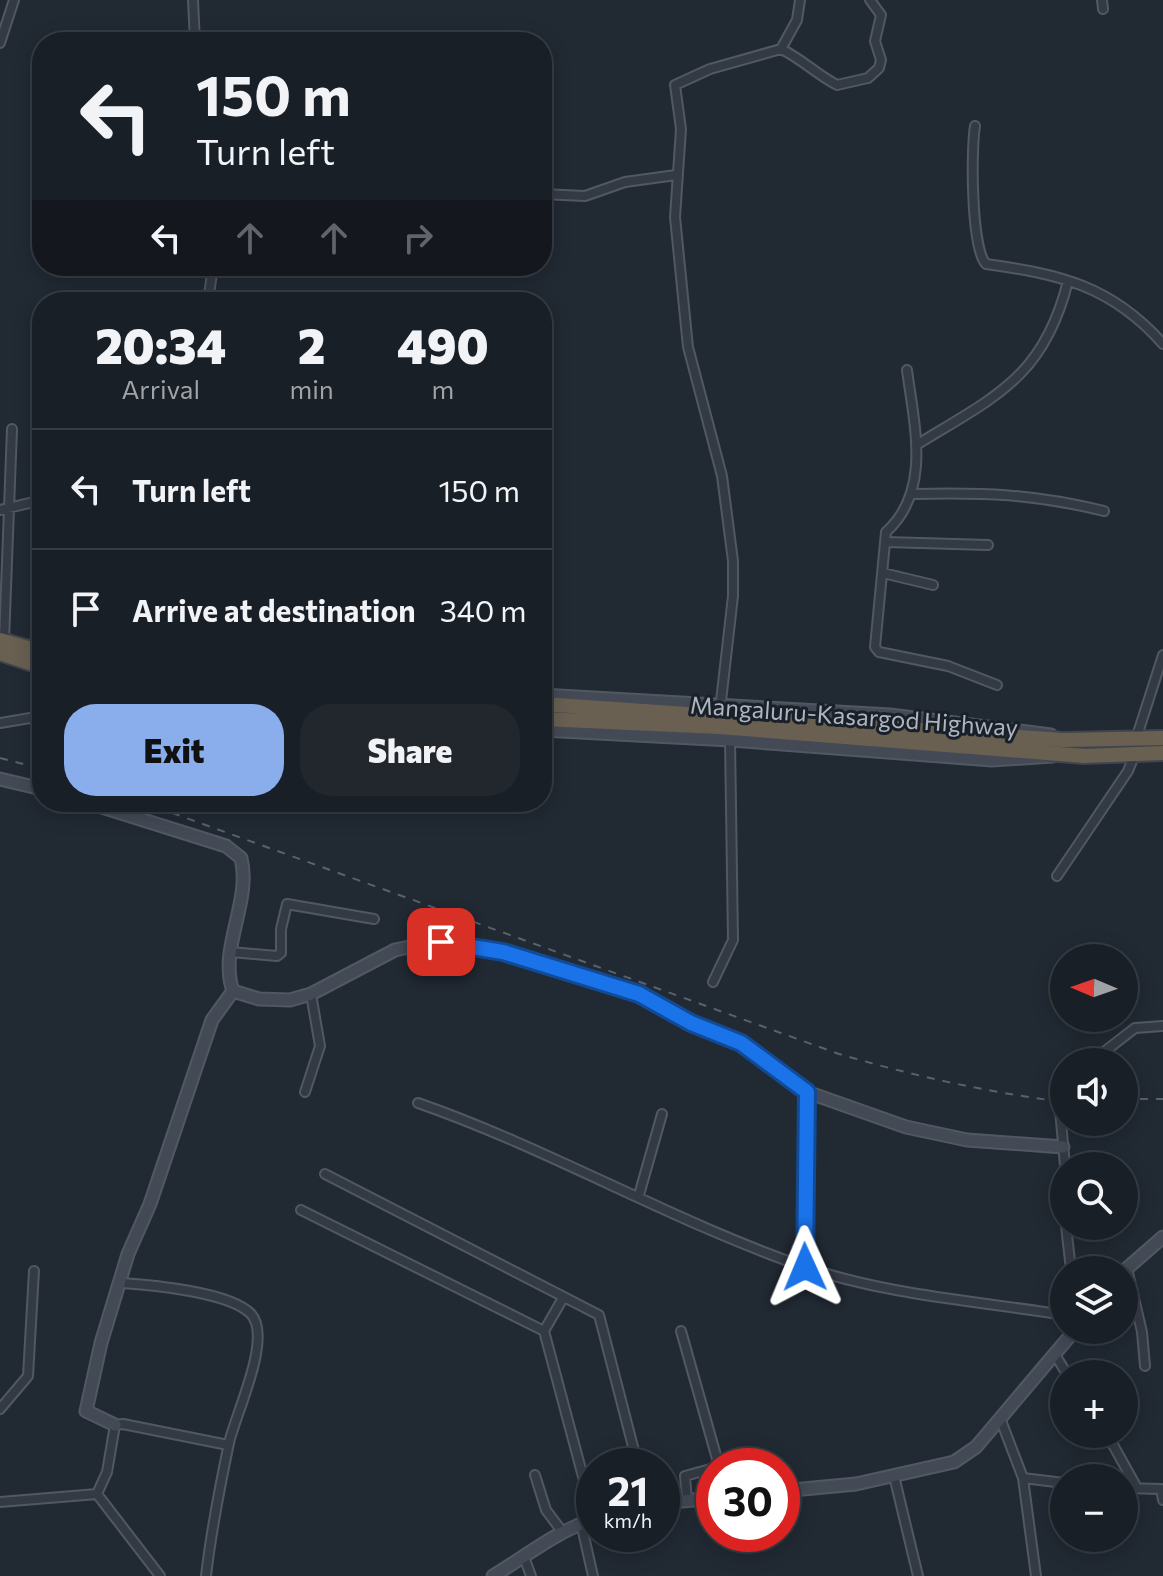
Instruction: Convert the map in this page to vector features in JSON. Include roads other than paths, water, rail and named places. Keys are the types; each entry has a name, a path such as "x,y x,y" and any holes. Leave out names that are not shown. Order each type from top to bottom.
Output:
{"highway":[{"path":"1,645 32,650"},
{"path":"1,645 32,662"},
{"name":"Mangaluru-Kasargod Highway","path":"552,705 722,725"},
{"name":"Mangaluru-Kasargod Highway","path":"552,719 722,725 1062,747 1134,756 1163,753"},
{"name":"Mangaluru-Kasargod Highway","path":"1062,747 1163,738"}],"street":[{"path":"0,43 14,0"},
{"path":"193,0 195,32"},
{"path":"781,49 797,20 800,0"},
{"path":"713,982 733,940 722,725 733,561 722,476 688,347 675,217 681,129 675,85 710,69 781,49 805,60 821,77 837,85 868,78 879,68 881,60 875,41 881,15 870,0"},
{"path":"975,126 970,153 980,257 986,264 1039,271 1108,295 1142,320 1163,344"},
{"path":"552,194 585,196 625,182 676,175"},
{"path":"918,444 1011,387 1034,361 1059,318 1068,281"},
{"path":"907,370 918,444 912,494 903,518 886,532 875,647 879,652 948,666 997,685"},
{"path":"1,645 12,429"},
{"path":"912,494 994,492 1058,500 1104,511"},
{"path":"0,510 32,503"},
{"path":"886,542 988,545"},
{"path":"883,573 933,585"},
{"path":"1136,740 1163,655"},
{"path":"552,697 722,725"},
{"path":"0,723 32,718"},
{"path":"552,730 722,725 985,725 1042,732 1062,747"},
{"path":"1057,876 1128,771 1134,756"},
{"path":"0,779 32,787"},
{"path":"117,812 234,850 241,858 244,879 229,976 233,991"},
{"path":"231,952 277,956 281,953 282,919 287,904 374,919"},
{"path":"233,991 259,999 290,1000 311,994 395,950 441,942 503,952 639,994 691,1023 741,1043 807,1092 906,1127 967,1140 1063,1147"},
{"path":"228,1445 115,1425 86,1411 101,1343 122,1283 128,1254 150,1204 212,1020 233,991"},
{"path":"305,1092 320,1046 311,994"},
{"path":"1109,1048 1135,1028 1163,1026"},
{"path":"805,1267 807,1092"},
{"path":"418,1103 639,1195 736,1241 805,1267 893,1287 1050,1313"},
{"path":"639,1195 662,1114"},
{"path":"1062,1136 1064,1152"},
{"path":"325,1174 599,1315 633,1448"},
{"path":"301,1210 544,1331"},
{"path":"1138,1259 1163,1237"},
{"path":"0,1409 28,1376 34,1271"},
{"path":"122,1283 176,1287 242,1307 258,1325 256,1348 242,1407 228,1445 206,1576"},
{"path":"563,1298 544,1331 576,1451"},
{"path":"1138,1317 1145,1366"},
{"path":"681,1331 711,1448"},
{"path":"800,1489 856,1484 954,1462 976,1447 1062,1344"},
{"path":"1054,1353 1058,1360"},
{"path":"1000,1418 1023,1478 1036,1576"},
{"path":"97,1494 107,1472 115,1425"},
{"path":"687,1500 685,1476 696,1473"},
{"path":"535,1475 546,1510 561,1530"},
{"path":"894,1476 918,1576"},
{"path":"1023,1478 1050,1481"},
{"path":"1138,1488 1161,1489 1163,1500"},
{"path":"0,1502 97,1494"},
{"path":"97,1494 160,1576"},
{"path":"680,1501 696,1499"},
{"path":"493,1576 561,1530 576,1525"},
{"path":"588,1552 593,1576"},
{"path":"524,1557 531,1576"}],"railway":[{"path":"0,758 32,766"},
{"path":"170,812 839,1054 950,1082 1050,1100"},
{"path":"1138,1099 1163,1099"}]}
